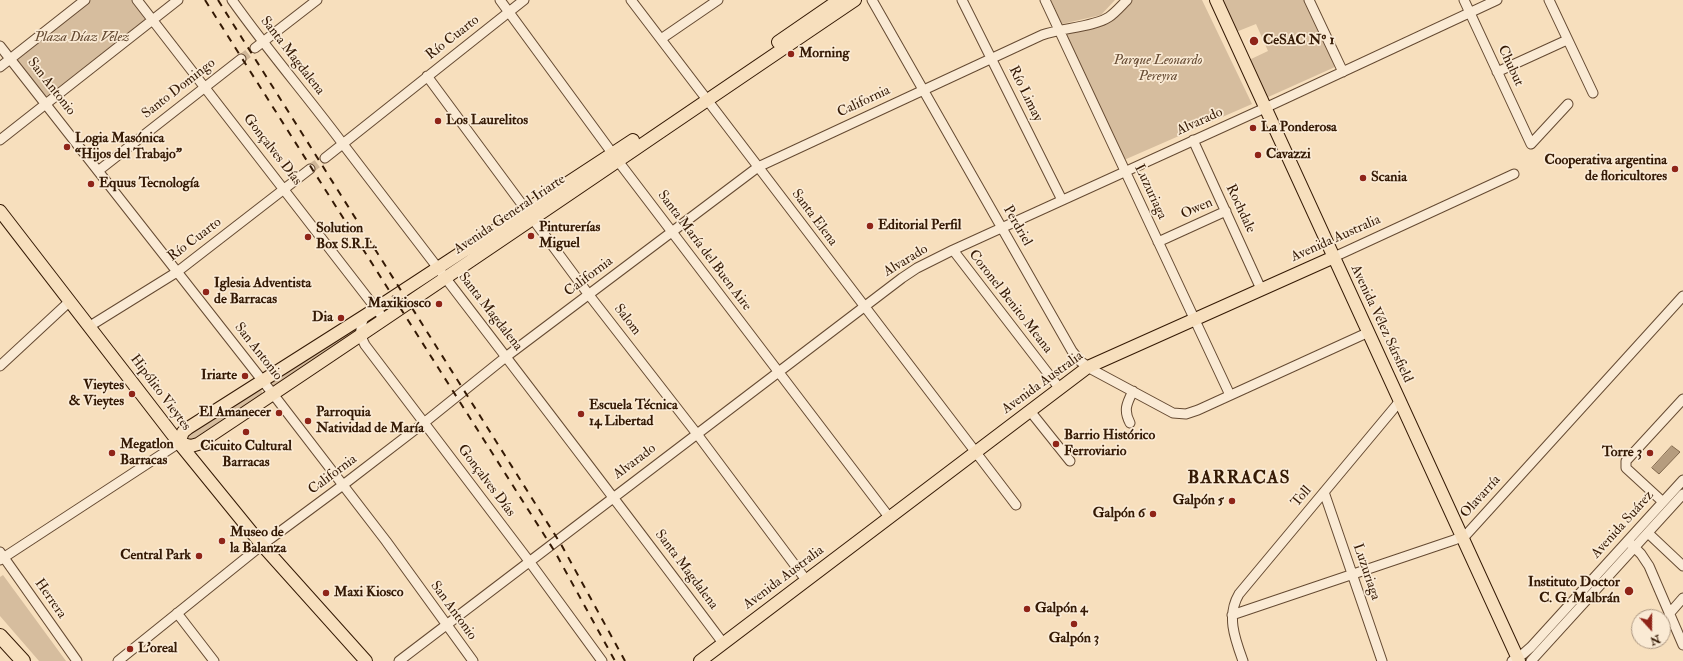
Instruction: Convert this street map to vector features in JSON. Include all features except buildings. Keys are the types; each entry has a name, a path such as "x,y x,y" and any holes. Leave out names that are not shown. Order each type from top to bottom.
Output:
{"highway":[{"path":"0,636 23,661"}],"main road":[{"name":"Avenida General Iriarte","path":"705,97 839,0"},
{"name":"Avenida General Iriarte","path":"530,214 437,267 366,315 188,428 183,432 179,443 191,446 198,444 361,336 445,277 530,214 705,97 855,0"},
{"name":"Avenida Vélez Sársfield","path":"1216,0 1369,332 1516,660"},
{"name":"Hipólito Vieytes","path":"0,211 179,443 262,545 366,661"},
{"name":"Avenida Australia","path":"700,661 1088,367 1334,257"}],"street":[{"path":"0,67 85,0"},
{"name":"Gonçalves Días","path":"136,0 205,86 384,319"},
{"path":"0,140 178,0"},
{"name":"Santa Magdalena","path":"232,0 614,496 723,643"},
{"name":"Santa María del Buen Aire","path":"500,0 615,158 672,230 889,517"},
{"name":"Río Cuarto","path":"325,158 426,76 524,0"},
{"name":"Santa Elena","path":"631,0 1016,505"},
{"path":"661,39 718,0"},
{"name":"Perdriel","path":"872,0 1072,351 1080,361 1088,367 1173,413 1186,414 1230,395"},
{"name":"Río Limay","path":"962,0 1062,200"},
{"name":"Luzuriaga","path":"1045,0 1230,395"},
{"name":"California","path":"118,661 262,545 425,422 507,356 589,295 672,230 758,167 1042,35 1104,20 1114,13 1126,0"},
{"name":"Chubut","path":"1464,0 1531,144 1568,104"},
{"name":"Alvarado","path":"399,661 910,272 953,250 1265,108 1497,0"},
{"path":"1549,0 1593,93"},
{"path":"255,48 312,1"},
{"path":"1312,1 1343,72"},
{"path":"1497,72 1567,40"},
{"name":"San Antonio","path":"0,46 343,485 386,541 473,661"},
{"name":"Santo Domingo","path":"98,171 241,59"},
{"name":"Salom","path":"426,76 589,295 697,434 806,580"},
{"name":"Rochdale","path":"1193,140 1262,289"},
{"name":"Río Cuarto","path":"90,326 177,272 310,169"},
{"name":"Avenida Australia","path":"1334,257 1514,174"},
{"name":"Owen","path":"1158,242 1226,211"},
{"name":"Coronel Benito Meana","path":"953,250 1060,389"},
{"name":"Olavarría","path":"1232,615 1462,537 1469,532 1683,296"},
{"path":"0,366 70,301"},
{"path":"361,336 362,324 366,315"},
{"path":"1230,395 1369,332"},
{"name":"Gonçalves Días","path":"361,336 365,345 425,422 602,661"},
{"path":"1130,423 1126,416 1125,408 1133,391"},
{"path":"1663,502 1626,468 1626,461 1683,399"},
{"name":"Toll","path":"1232,615 1235,602 1239,594 1400,401"},
{"path":"1030,411 1070,461"},
{"name":"Avenida General Iriarte","path":"1,557 179,443"},
{"name":"Avenida Suárez","path":"1516,660 1531,647 1683,480"},
{"name":"Luzuriaga","path":"1324,492 1382,661"},
{"name":"Avenida Suárez","path":"1531,661 1683,494"},
{"path":"1648,533 1683,566"},
{"path":"1627,541 1635,547 1649,566 1667,609"},
{"name":"Herrera","path":"1,557 77,661"},
{"path":"1671,612 1683,598"},
{"path":"177,613 214,661"},
{"path":"1232,615 1234,631 1243,661"},
{"path":"1671,618 1683,645"}],"green space":[{"name":"Plaza Díaz Velez","path":"91,0 133,0 147,18 43,99 13,60"},
{"name":"Parque Leonardo Pereyra","path":"1051,0 1115,0 1101,15 1062,24"},
{"name":"Parque Leonardo Pereyra","path":"1128,0 1202,0 1252,104 1124,160 1064,33 1105,24"},
{"path":"1222,0 1304,0 1335,67 1266,98 1249,60 1268,51 1256,24 1236,32"},
{"path":"345,333 349,335 350,338 276,387 273,385 271,380"},
{"path":"258,387 262,391 262,395 199,439 191,440 189,438 188,434"},
{"path":"3,575 66,661 39,661 0,616 0,577"}],"shaded area":[{"path":"1672,446 1680,452 1659,474 1652,468"}],"tunnel":[{"path":"241,59 255,48"},
{"path":"310,169 325,158"}],"railway":[{"path":"205,0 555,552 615,661"},
{"path":"218,0 562,546 625,661"}],"place":[{"name":"CeSAC Nº 1","path":"1254,41"},
{"name":"Morning","path":"791,54"},
{"name":"Los Laurelitos","path":"438,121"},
{"name":"La Ponderosa","path":"1253,128"},
{"name":"Logia Masónica “Hijos del Trabajo”","path":"67,147"},
{"name":"Cavazzi","path":"1258,155"},
{"name":"Cooperativa argentina de floricultores","path":"1675,169"},
{"name":"Scania","path":"1363,178"},
{"name":"Equus Tecnología","path":"91,184"},
{"name":"Editorial Perfil","path":"870,226"},
{"name":"Pinturerías Miguel","path":"531,236"},
{"name":"Solution Box S.R.L.","path":"308,237"},
{"name":"Iglesia Adventista de Barracas","path":"206,292"},
{"name":"Maxikiosco","path":"439,304"},
{"name":"Dia","path":"341,318"},
{"name":"Iriarte","path":"245,376"},
{"name":"Vieytes & Vieytes","path":"132,394"},
{"name":"El Amanecer","path":"279,413"},
{"name":"Escuela Técnica 14 Libertad","path":"581,414"},
{"name":"Parroquia Natividad de María","path":"308,421"},
{"name":"Cicuito Cultural Barracas","path":"246,432"},
{"name":"Barrio Histórico Ferroviario","path":"1056,444"},
{"name":"Megatlon Barracas","path":"112,453"},
{"name":"Torre 3","path":"1650,453"},
{"name":"Galpón 5","path":"1232,501"},
{"name":"Galpón 6","path":"1153,514"},
{"name":"Museo de la Balanza","path":"222,541"},
{"name":"Central Park","path":"199,556"},
{"name":"Instituto Doctor C. G. Malbrán","path":"1629,591"},
{"name":"Maxi Kiosco","path":"326,593"},
{"name":"Galpón 4","path":"1027,609"},
{"name":"Galpón 3","path":"1074,624"},
{"name":"L'oreal","path":"130,649"}],"district":[{"name":"BARRACAS","path":"1239,479"}]}
